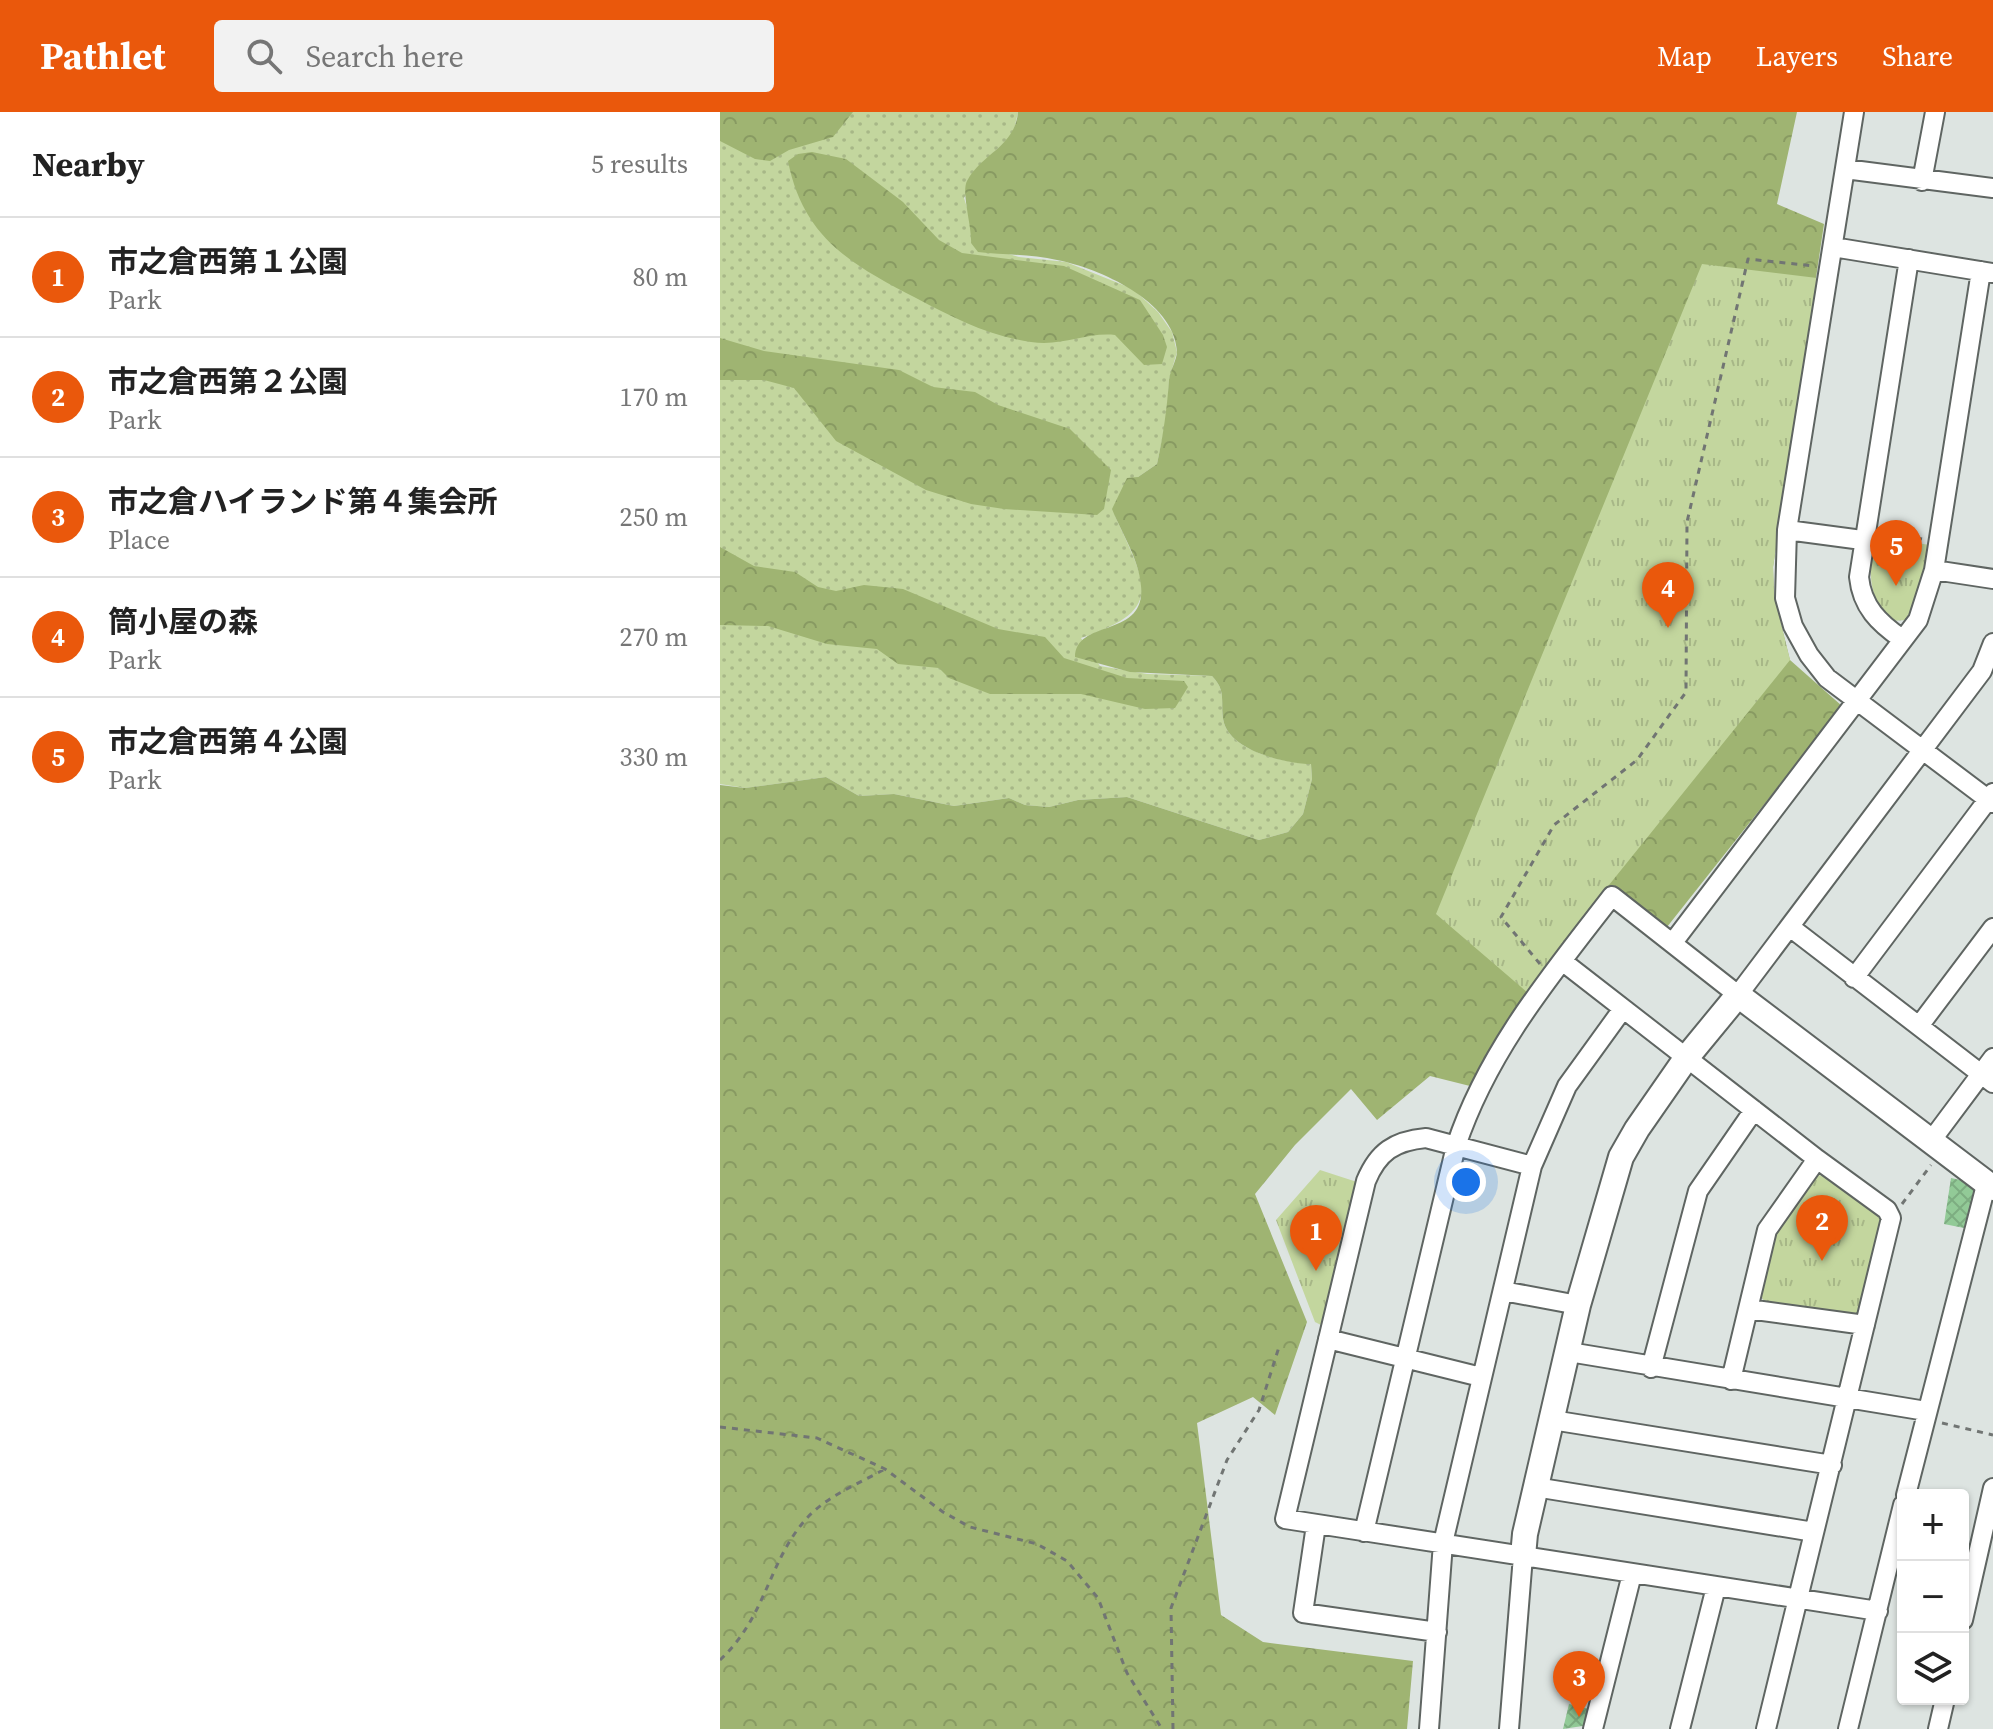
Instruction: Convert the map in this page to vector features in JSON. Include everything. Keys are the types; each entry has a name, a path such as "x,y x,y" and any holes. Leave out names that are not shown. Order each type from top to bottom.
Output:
{"street":[{"path":"1854,112 1787,530 1785,598 1793,626 1827,678 1991,798 1854,978"},
{"path":"1922,181 1935,112"},
{"path":"1845,169 1993,188"},
{"path":"1674,941 1918,620 1934,570 1987,272 1833,247"},
{"path":"1902,639 1875,619 1863,597 1859,577 1863,535 1909,259"},
{"path":"1787,530 1863,535"},
{"path":"1934,570 1993,579"},
{"path":"1509,1729 1523,1556 1535,1487 1578,1305 1621,1157 1687,1057 1790,927 1982,671 1993,643"},
{"path":"1364,1532 1456,1146 1472,1099 1509,1032 1612,896 1990,1187 1925,1415 1907,1489"},
{"path":"1790,927 1986,1078"},
{"path":"1919,1026 1993,928"},
{"path":"1556,969 1622,1010 1687,1057 1887,1210 1891,1218 1766,1729"},
{"path":"1429,1729 1443,1543 1532,1166 1567,1086 1622,1010"},
{"path":"1937,1145 1986,1078 1993,1058"},
{"path":"1651,1368 1698,1191 1754,1110"},
{"path":"1532,1166 1426,1138 1394,1145 1376,1158 1366,1181 1285,1519 1878,1611"},
{"path":"1731,1380 1767,1230 1817,1159"},
{"path":"1503,1291 1578,1305"},
{"path":"1748,1309 1865,1325"},
{"path":"1328,1339 1481,1377"},
{"path":"1569,1352 1925,1415"},
{"path":"1552,1420 1832,1465"},
{"path":"1535,1487 1814,1532"},
{"path":"1969,1594 1993,1488"},
{"path":"1316,1525 1303,1613 1437,1632"},
{"path":"1848,1729 1897,1530"},
{"path":"1593,1729 1632,1574"},
{"path":"1680,1729 1716,1587"},
{"path":"1938,1729 1944,1705"}],"path":[{"path":"1556,969 1501,917 1554,825 1637,760 1686,692 1687,522 1748,259 1831,268"},
{"path":"1863,535 1937,541"},
{"path":"1891,1218 1937,1145"},
{"path":"1173,1729 1171,1608 1227,1460 1259,1410 1279,1347"},
{"path":"1925,1415 1993,1435"},
{"path":"720,1427 817,1438 885,1469 943,1512 970,1527 1037,1544 1067,1561 1098,1598 1127,1673 1162,1729"},
{"path":"720,1660 741,1640 760,1609 789,1544 806,1519 820,1506 885,1469"}],"green space":[{"path":"720,112 1018,112 1013,134 987,159 964,198 972,223 971,243 1019,257 1066,262 1133,289 1158,312 1172,332 1177,352 1169,379 1168,411 1157,464 1138,477 1115,516 1135,561 1142,593 1137,606 1126,617 1081,638 1100,666 1147,674 1212,676 1222,693 1224,723 1237,741 1261,754 1311,763 1312,779 1303,814 1288,832 1259,840 1127,797 1078,800 1049,807 1025,805 1009,798 954,806 894,794 859,796 826,777 745,788 720,784"},
{"path":"720,112 853,112 833,137 789,150 770,161 755,159 720,141"},
{"path":"1018,112 1797,112 1777,204 1824,224 1773,567 1774,596 1790,660 1842,706 1667,927 1608,886 1528,993 1470,1086 1430,1076 1377,1120 1351,1089 1295,1145 1255,1194 1307,1322 1275,1415 1253,1397 1197,1423 1221,1615 1263,1642 1413,1661 1407,1729 720,1729 720,785 745,788 826,777 859,796 894,794 954,806 1009,798 1025,805 1049,807 1078,800 1127,797 1259,840 1288,832 1303,814 1312,779 1311,764 1288,762 1261,754 1229,733 1224,723 1222,693 1212,676 1130,672 1075,657 1078,645 1086,637 1123,621 1133,614 1140,603 1137,566 1112,509 1127,478 1138,477 1157,464 1170,376 1177,351 1173,333 1163,317 1149,302 1113,279 1074,264 1047,258 978,252 971,243 965,186 973,171 1011,134"},
{"path":"812,152 846,159 903,202 939,240 962,253 1064,266 1140,300 1163,335 1167,347 1162,364 1144,365 1115,335 1042,343 986,331 871,274 834,246 805,210 788,161 798,154"},
{"path":"1702,264 1817,278 1773,567 1774,596 1790,660 1609,885 1528,993 1436,914"},
{"path":"720,338 764,351 899,370 933,387 975,392 998,405 1070,429 1111,470 1104,509 1097,515 1004,509 971,504 926,490 836,441 794,388 764,380 720,380"},
{"path":"1872,536 1930,545 1919,593 1906,620 1892,621 1878,603 1872,582"},
{"path":"720,547 754,566 795,572 818,587 836,591 864,585 903,589 998,629 1045,637 1064,658 1127,678 1184,681 1188,687 1175,708 1145,709 1081,694 990,694 949,678 939,668 898,664 877,649 827,644 768,626 720,625"},
{"path":"1320,1170 1357,1182 1323,1326 1315,1322 1276,1220"},
{"path":"1817,1175 1825,1176 1879,1215 1883,1229 1864,1310 1853,1316 1764,1301 1759,1293 1778,1226"}],"building":[{"path":"1951,1178 1974,1183 1969,1229 1944,1224"},
{"path":"1569,1704 1593,1710 1589,1725 1563,1729"}],"place":[{"name":"市之倉西第４公園","path":"1896,586"},
{"name":"筒小屋の森","path":"1668,628"},
{"name":"市之倉西第２公園","path":"1822,1261"},
{"name":"市之倉西第１公園","path":"1316,1271"},
{"name":"市之倉ハイランド第４集会所","path":"1579,1717"}]}
